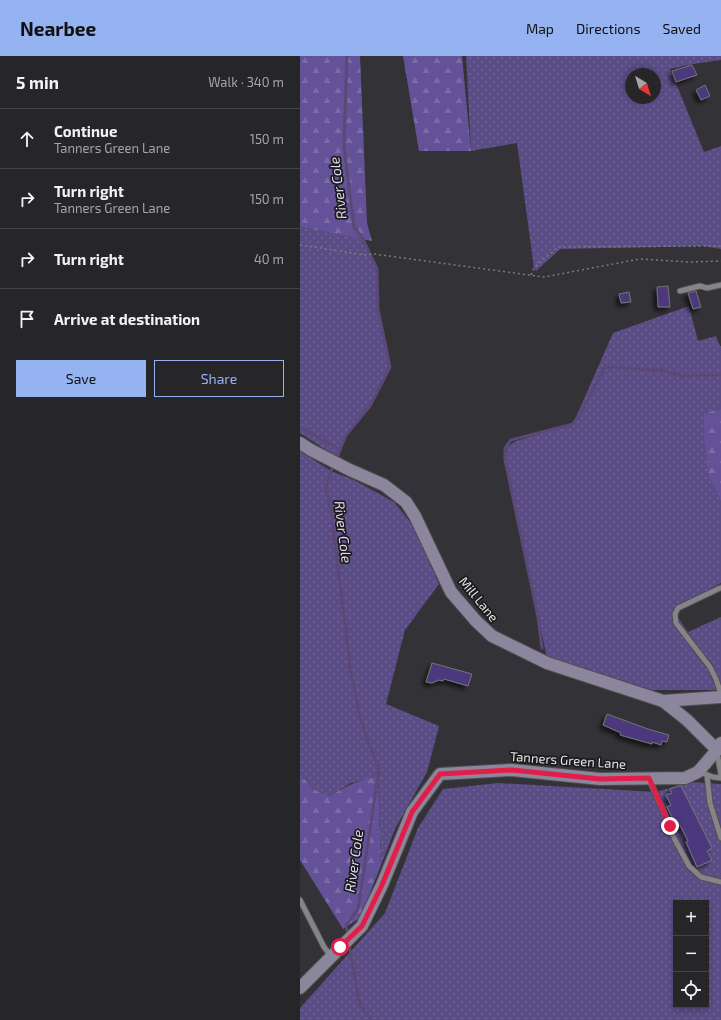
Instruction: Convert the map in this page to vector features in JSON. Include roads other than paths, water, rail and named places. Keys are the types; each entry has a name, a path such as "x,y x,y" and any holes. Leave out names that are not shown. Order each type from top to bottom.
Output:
{"street":[{"name":"Mill Lane","path":"300,443 310,450 384,485 406,502 415,516 452,592 476,621 492,636 547,662 663,702 719,746"},
{"name":"Mill Lane","path":"663,702 721,696"},
{"path":"703,774 719,746"},
{"name":"Tanners Green Lane","path":"300,988 362,926 382,885 412,812 440,774 512,770 600,779 685,778 703,774"}],"lane":[{"path":"680,291 700,286 707,288 721,285"},
{"path":"720,588 678,608 674,614 676,622 710,667 716,679 721,696"},
{"path":"719,746 721,775"},
{"path":"721,778 703,774 721,838"},
{"path":"649,778 674,838 689,866 701,877 721,882"},
{"path":"300,900 324,947 331,956"}],"waterway":[{"name":"River Cole","path":"336,460 346,435 370,406 390,367 378,309 377,269 363,239 354,227 344,147 347,56"},
{"path":"542,648 538,617 505,460 505,448 511,440 573,424 582,411 605,367 660,370 681,376 721,375"},
{"path":"300,427 340,450"},
{"name":"River Cole","path":"333,465 326,487 331,511 351,673 360,717 379,769 358,909 346,925 348,935"},
{"name":"River Cole","path":"349,945 360,1005 372,1020"}]}
